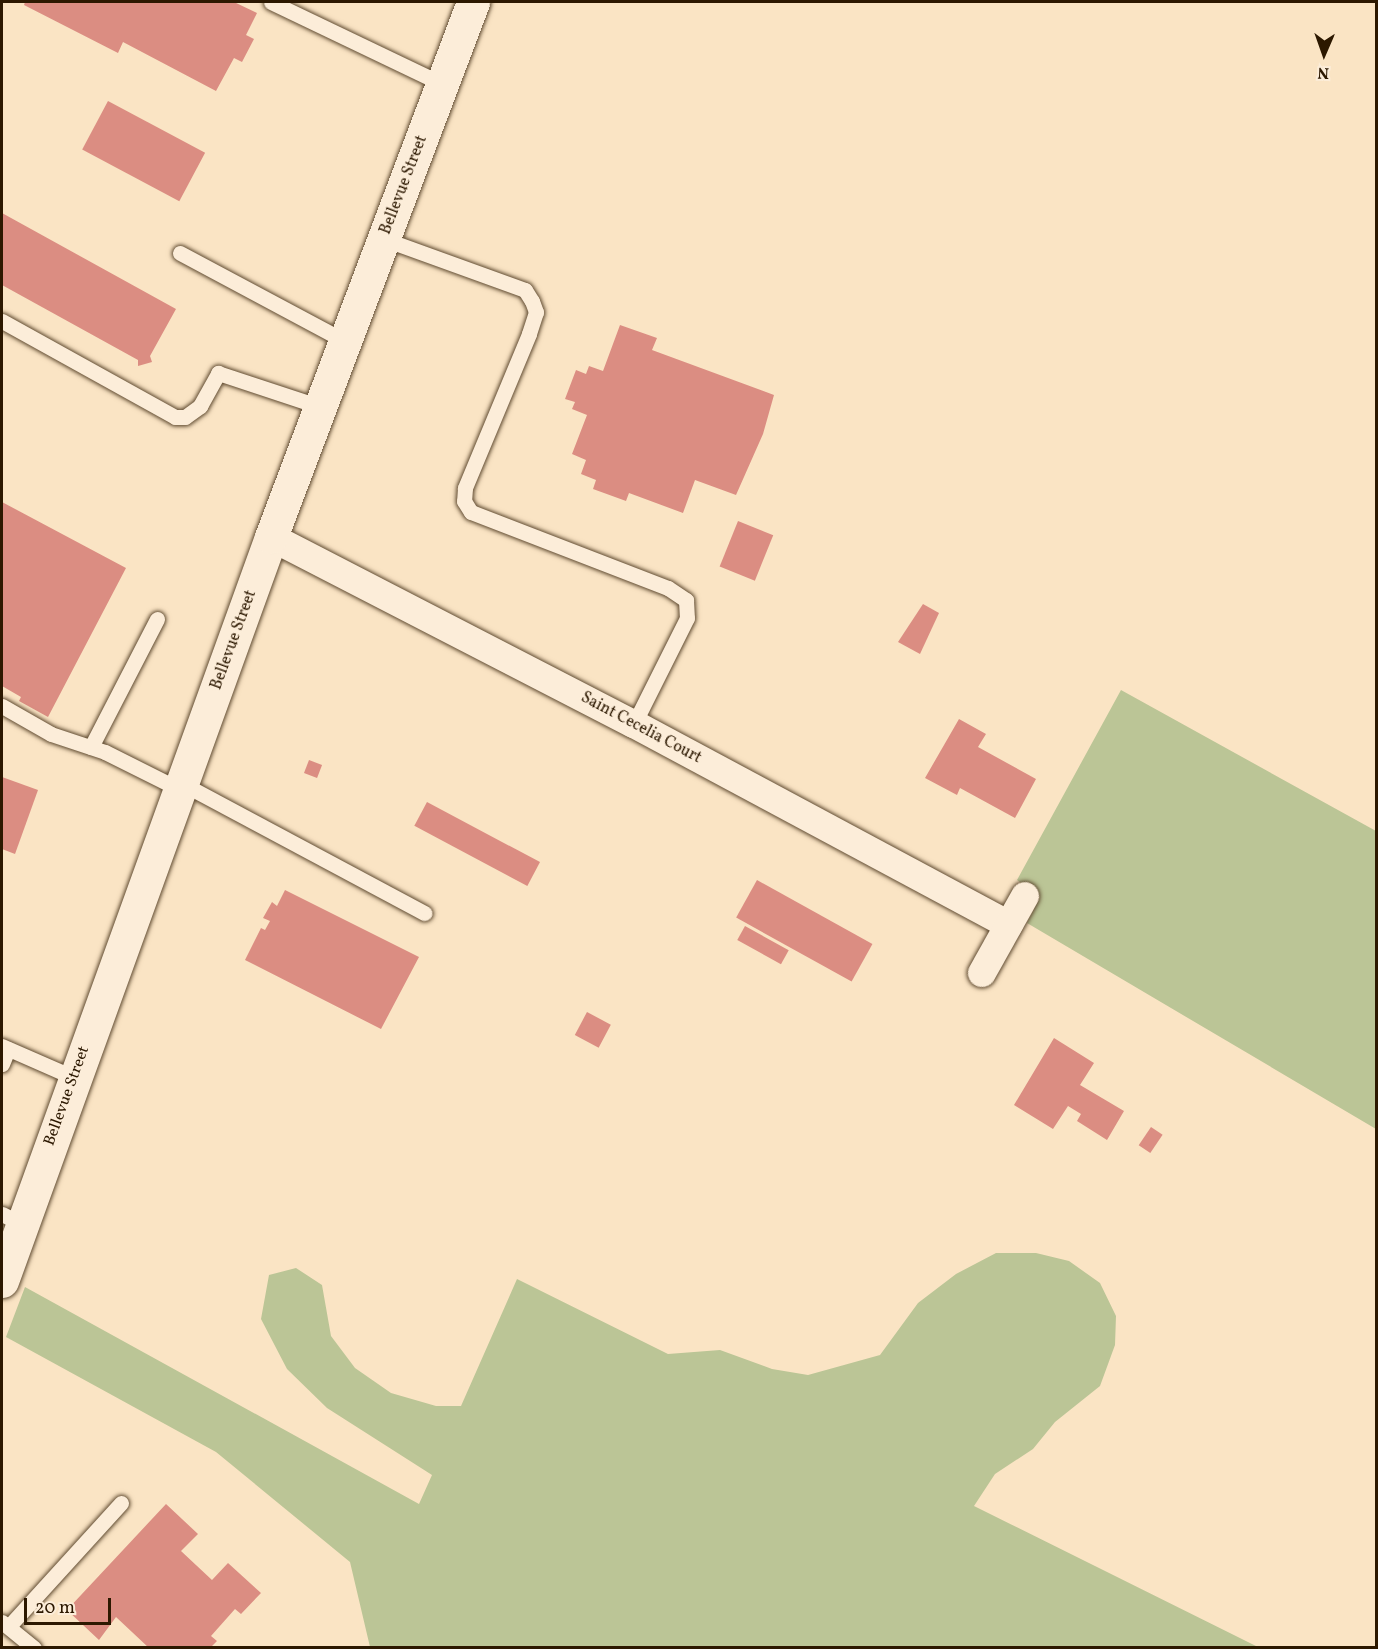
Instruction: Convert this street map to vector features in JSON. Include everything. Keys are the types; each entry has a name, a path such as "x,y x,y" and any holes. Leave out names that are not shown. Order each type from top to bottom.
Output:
{"street":[{"name":"Bellevue Street","path":"2,1281 12,1219 74,1077 272,537 473,2"},
{"name":"Saint Cecelia Court","path":"272,537 634,724 1009,925"},
{"path":"982,973 1025,896"}],"lane":[{"path":"271,2 442,84"},
{"path":"384,239 525,290 532,301 536,312 529,334 465,488 464,501 471,512 668,588 686,600 687,618 634,724"},
{"path":"180,253 345,341"},
{"path":"2,321 176,417 185,417 200,406 218,373 321,407"},
{"path":"91,747 157,619"},
{"path":"2,706 51,734 91,747 180,786 424,913"},
{"path":"2,1064 5,1047 74,1077"},
{"path":"34,1647 6,1624 122,1503"}],"green space":[{"path":"1121,690 1376,831 1376,1129 1027,923 1040,897 1017,880"},
{"path":"996,1253 1036,1253 1069,1261 1100,1283 1116,1316 1115,1345 1100,1386 1055,1422 1033,1449 995,1474 974,1506 1258,1647 370,1647 350,1562 216,1452 6,1337 25,1287 419,1504 432,1475 327,1408 287,1369 261,1319 269,1275 296,1268 322,1285 331,1336 355,1368 391,1393 436,1406 461,1406 517,1279 668,1354 720,1350 772,1369 808,1375 880,1355 918,1303 956,1274"}],"building":[{"path":"25,2 234,2 257,13 246,35 254,39 242,62 234,58 216,91 123,42 118,53 24,5"},
{"path":"108,101 205,153 179,201 82,150"},
{"path":"2,213 176,309 150,356 152,362 138,366 138,360 2,285"},
{"path":"620,325 657,338 652,350 774,395 763,434 736,495 695,480 683,513 629,493 626,501 593,489 596,480 581,474 586,460 572,454 587,415 572,409 575,402 565,399 576,370 586,374 589,366 603,371"},
{"path":"2,502 126,568 48,717 19,701 21,697 2,686"},
{"path":"738,521 773,535 755,581 720,566"},
{"path":"923,604 939,613 920,654 898,642"},
{"path":"959,719 986,734 978,747 1036,779 1015,818 960,788 957,795 925,778"},
{"path":"309,760 322,765 317,778 304,773"},
{"path":"2,777 38,790 15,854 2,849"},
{"path":"427,802 540,862 527,886 414,826"},
{"path":"757,880 872,944 852,982 736,918"},
{"path":"285,890 419,957 381,1029 245,960 261,928 265,930 270,921 263,918 272,902 277,906"},
{"path":"745,926 789,950 781,964 737,940"},
{"path":"587,1012 611,1025 599,1048 575,1035"},
{"path":"1054,1038 1094,1063 1080,1085 1124,1111 1107,1140 1077,1121 1081,1114 1068,1106 1053,1129 1014,1105"},
{"path":"1151,1127 1163,1135 1150,1153 1139,1145"},
{"path":"166,1504 198,1534 181,1551 212,1580 228,1563 261,1593 241,1614 235,1609 211,1636 217,1641 210,1648 149,1648 116,1617 99,1640 67,1610"}]}
